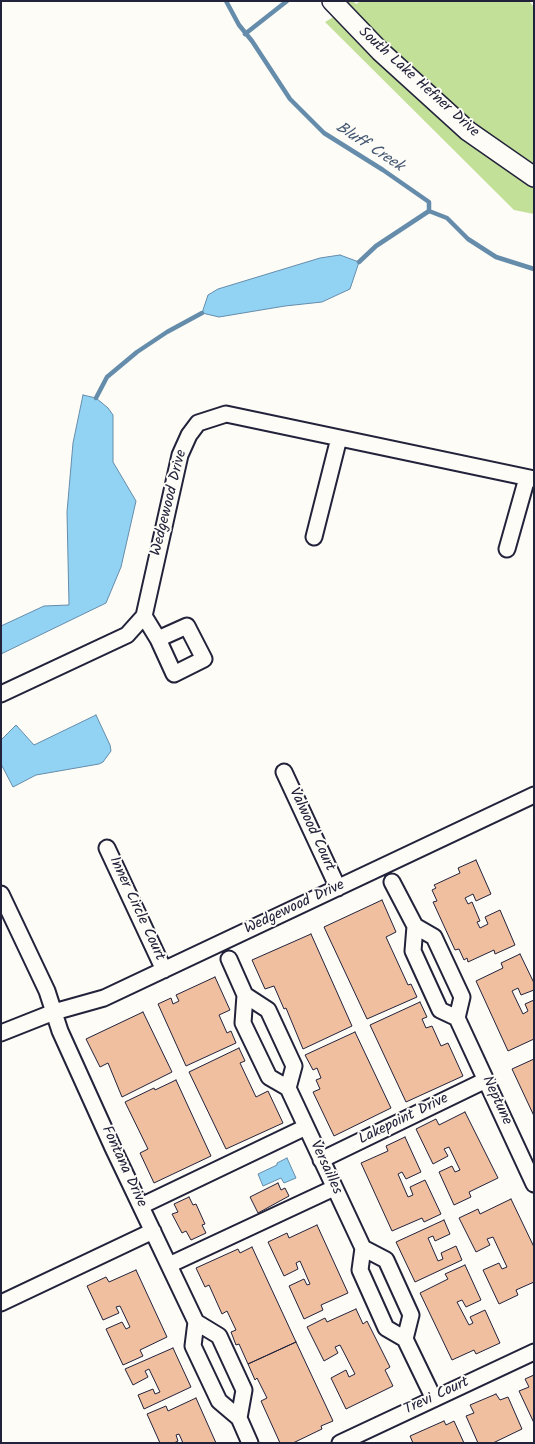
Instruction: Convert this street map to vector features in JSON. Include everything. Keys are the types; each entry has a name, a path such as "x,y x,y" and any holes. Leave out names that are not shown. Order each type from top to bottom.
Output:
{"street":[{"name":"South Lake Hefner Drive","path":"332,1 386,57 468,131 534,176"},
{"name":"Wedgewood Drive","path":"1,694 127,635 144,616 180,456 189,435 198,423 226,414 530,478"},
{"path":"314,537 339,438"},
{"path":"507,549 530,478"},
{"path":"144,616 158,639"},
{"name":"Valwood Court","path":"284,772 338,888"},
{"name":"Wedgewood Drive","path":"1,1033 54,1012 104,998 534,795"},
{"name":"Inner Circle Court","path":"107,848 164,970"},
{"path":"392,882 414,926 413,951 440,1010 457,1018 462,996 434,937 414,926"},
{"path":"1,894 47,992 54,1012"},
{"path":"229,959 245,995 243,1023 269,1077 288,1088 294,1066 268,1010 245,995"},
{"name":"Fontana Drive","path":"54,1012 64,1040 196,1322"},
{"name":"Neptune","path":"457,1018 534,1184"},
{"name":"Lakepoint Drive","path":"321,1160 486,1080"},
{"name":"Versailles","path":"288,1088 363,1248"},
{"path":"141,1206 306,1127"},
{"path":"169,1265 334,1188"},
{"path":"1,1303 153,1232"},
{"path":"405,1339 410,1315 386,1260 363,1248 360,1270 386,1328 405,1339 434,1399"},
{"path":"239,1418 244,1390 219,1336 196,1322 193,1346 219,1401 239,1418 250,1443"},
{"name":"Trevi Court","path":"340,1443 534,1352"}],"green space":[{"path":"343,1 353,1 356,4 361,1 529,1 534,7 534,214 514,210 325,22 349,8"}],"water":[{"path":"340,255 359,262 350,289 322,302 219,317 202,313 208,295 218,289 320,258"},
{"path":"83,395 96,398 113,415 113,462 136,501 121,567 106,603 1,654 1,626 44,606 69,605 67,512 73,443"},
{"path":"96,715 111,751 103,762 36,775 13,787 1,764 1,740 16,725 34,745"},
{"path":"287,1158 296,1178 284,1183 281,1178 263,1186 258,1174"}],"building":[{"path":"476,860 491,894 476,901 473,894 465,898 468,904 472,902 480,921 477,922 480,928 488,924 485,917 500,910 515,945 495,954 494,950 468,962 467,958 464,960 459,949 455,950 433,902 437,901 432,890 436,888 434,885 460,873 458,868"},
{"path":"382,900 396,932 386,937 408,985 411,984 417,997 367,1019 324,927"},
{"path":"311,934 352,1026 303,1049 286,1008 284,1009 274,986 265,989 252,960"},
{"path":"520,954 534,983 534,990 521,995 518,988 512,991 523,1014 528,1011 525,1004 534,1000 534,1039 508,1051 476,981 503,968 501,963"},
{"path":"215,977 230,1010 219,1015 227,1033 231,1031 236,1043 186,1066 158,1004 171,998 173,1004 179,1001 176,995"},
{"path":"420,1002 427,1017 422,1019 426,1028 432,1026 441,1046 448,1043 463,1076 406,1102 370,1025"},
{"path":"143,1012 172,1072 122,1097 108,1063 100,1067 86,1039"},
{"path":"355,1032 391,1108 334,1136 313,1092 320,1089 316,1080 321,1078 317,1068 313,1070 305,1055"},
{"path":"239,1048 245,1061 240,1063 256,1097 268,1091 283,1123 226,1149 189,1072"},
{"path":"534,1059 534,1116 512,1069"},
{"path":"176,1080 211,1156 154,1183 140,1153 148,1149 125,1102"},
{"path":"465,1112 498,1178 469,1192 471,1197 454,1205 439,1172 452,1166 455,1172 460,1170 449,1147 444,1149 448,1156 433,1164 416,1129 436,1119 439,1125"},
{"path":"405,1137 421,1172 406,1179 402,1172 398,1174 408,1197 413,1195 410,1187 425,1180 441,1214 424,1222 422,1218 392,1231 361,1163 388,1151 386,1146"},
{"path":"278,1183 281,1190 285,1188 289,1196 258,1213 250,1197"},
{"path":"189,1197 193,1205 196,1204 205,1224 202,1225 206,1233 191,1240 186,1231 182,1233 172,1214 178,1212 174,1204"},
{"path":"511,1199 534,1247 534,1282 516,1290 518,1295 499,1304 483,1270 499,1263 502,1269 507,1267 493,1237 487,1239 490,1245 476,1252 459,1218 478,1209 480,1214"},
{"path":"444,1220 450,1234 435,1241 433,1236 428,1238 438,1261 443,1259 441,1253 456,1246 462,1260 415,1282 396,1242"},
{"path":"317,1225 348,1293 321,1305 323,1310 304,1319 289,1286 304,1279 307,1285 310,1284 300,1261 296,1263 298,1269 284,1276 268,1242 287,1233 289,1238"},
{"path":"252,1247 296,1342 248,1364 239,1344 236,1345 231,1332 236,1330 227,1311 222,1314 209,1285 205,1287 196,1268 238,1249 240,1253"},
{"path":"465,1265 481,1300 466,1307 462,1300 457,1302 469,1325 473,1323 470,1317 485,1310 500,1343 476,1354 474,1350 452,1360 420,1293 448,1279 445,1274"},
{"path":"136,1270 167,1337 140,1350 143,1356 123,1365 106,1329 122,1322 126,1329 130,1327 120,1306 116,1307 119,1313 103,1320 87,1286 106,1277 109,1282"},
{"path":"356,1309 363,1324 367,1321 390,1367 385,1370 393,1386 346,1409 331,1378 346,1370 349,1377 355,1374 340,1345 335,1347 338,1353 324,1361 307,1327 325,1318 327,1322"},
{"path":"296,1342 333,1421 321,1426 322,1429 293,1443 280,1443 261,1401 267,1398 257,1378 255,1380 248,1364"},
{"path":"173,1348 191,1387 144,1409 138,1395 153,1389 155,1394 160,1392 149,1369 145,1371 148,1377 133,1385 125,1369"},
{"path":"534,1375 534,1423 519,1391 529,1387 525,1379"},
{"path":"496,1394 500,1400 508,1397 522,1429 493,1443 478,1443 466,1416 474,1413 470,1405"},
{"path":"196,1398 216,1443 183,1443 179,1434 176,1435 178,1441 174,1443 160,1443 147,1414 166,1406 168,1411"},
{"path":"444,1421 446,1425 454,1421 464,1443 413,1443 410,1436"}],"waterway":[{"name":"Bluff Creek","path":"226,1 239,25 252,41 290,99 324,133 429,202 429,211 447,218 468,239 496,257 534,269"},
{"path":"245,34 287,1"},
{"path":"359,262 376,246 429,211"},
{"path":"96,398 107,377 137,352 167,332 202,313"}]}
